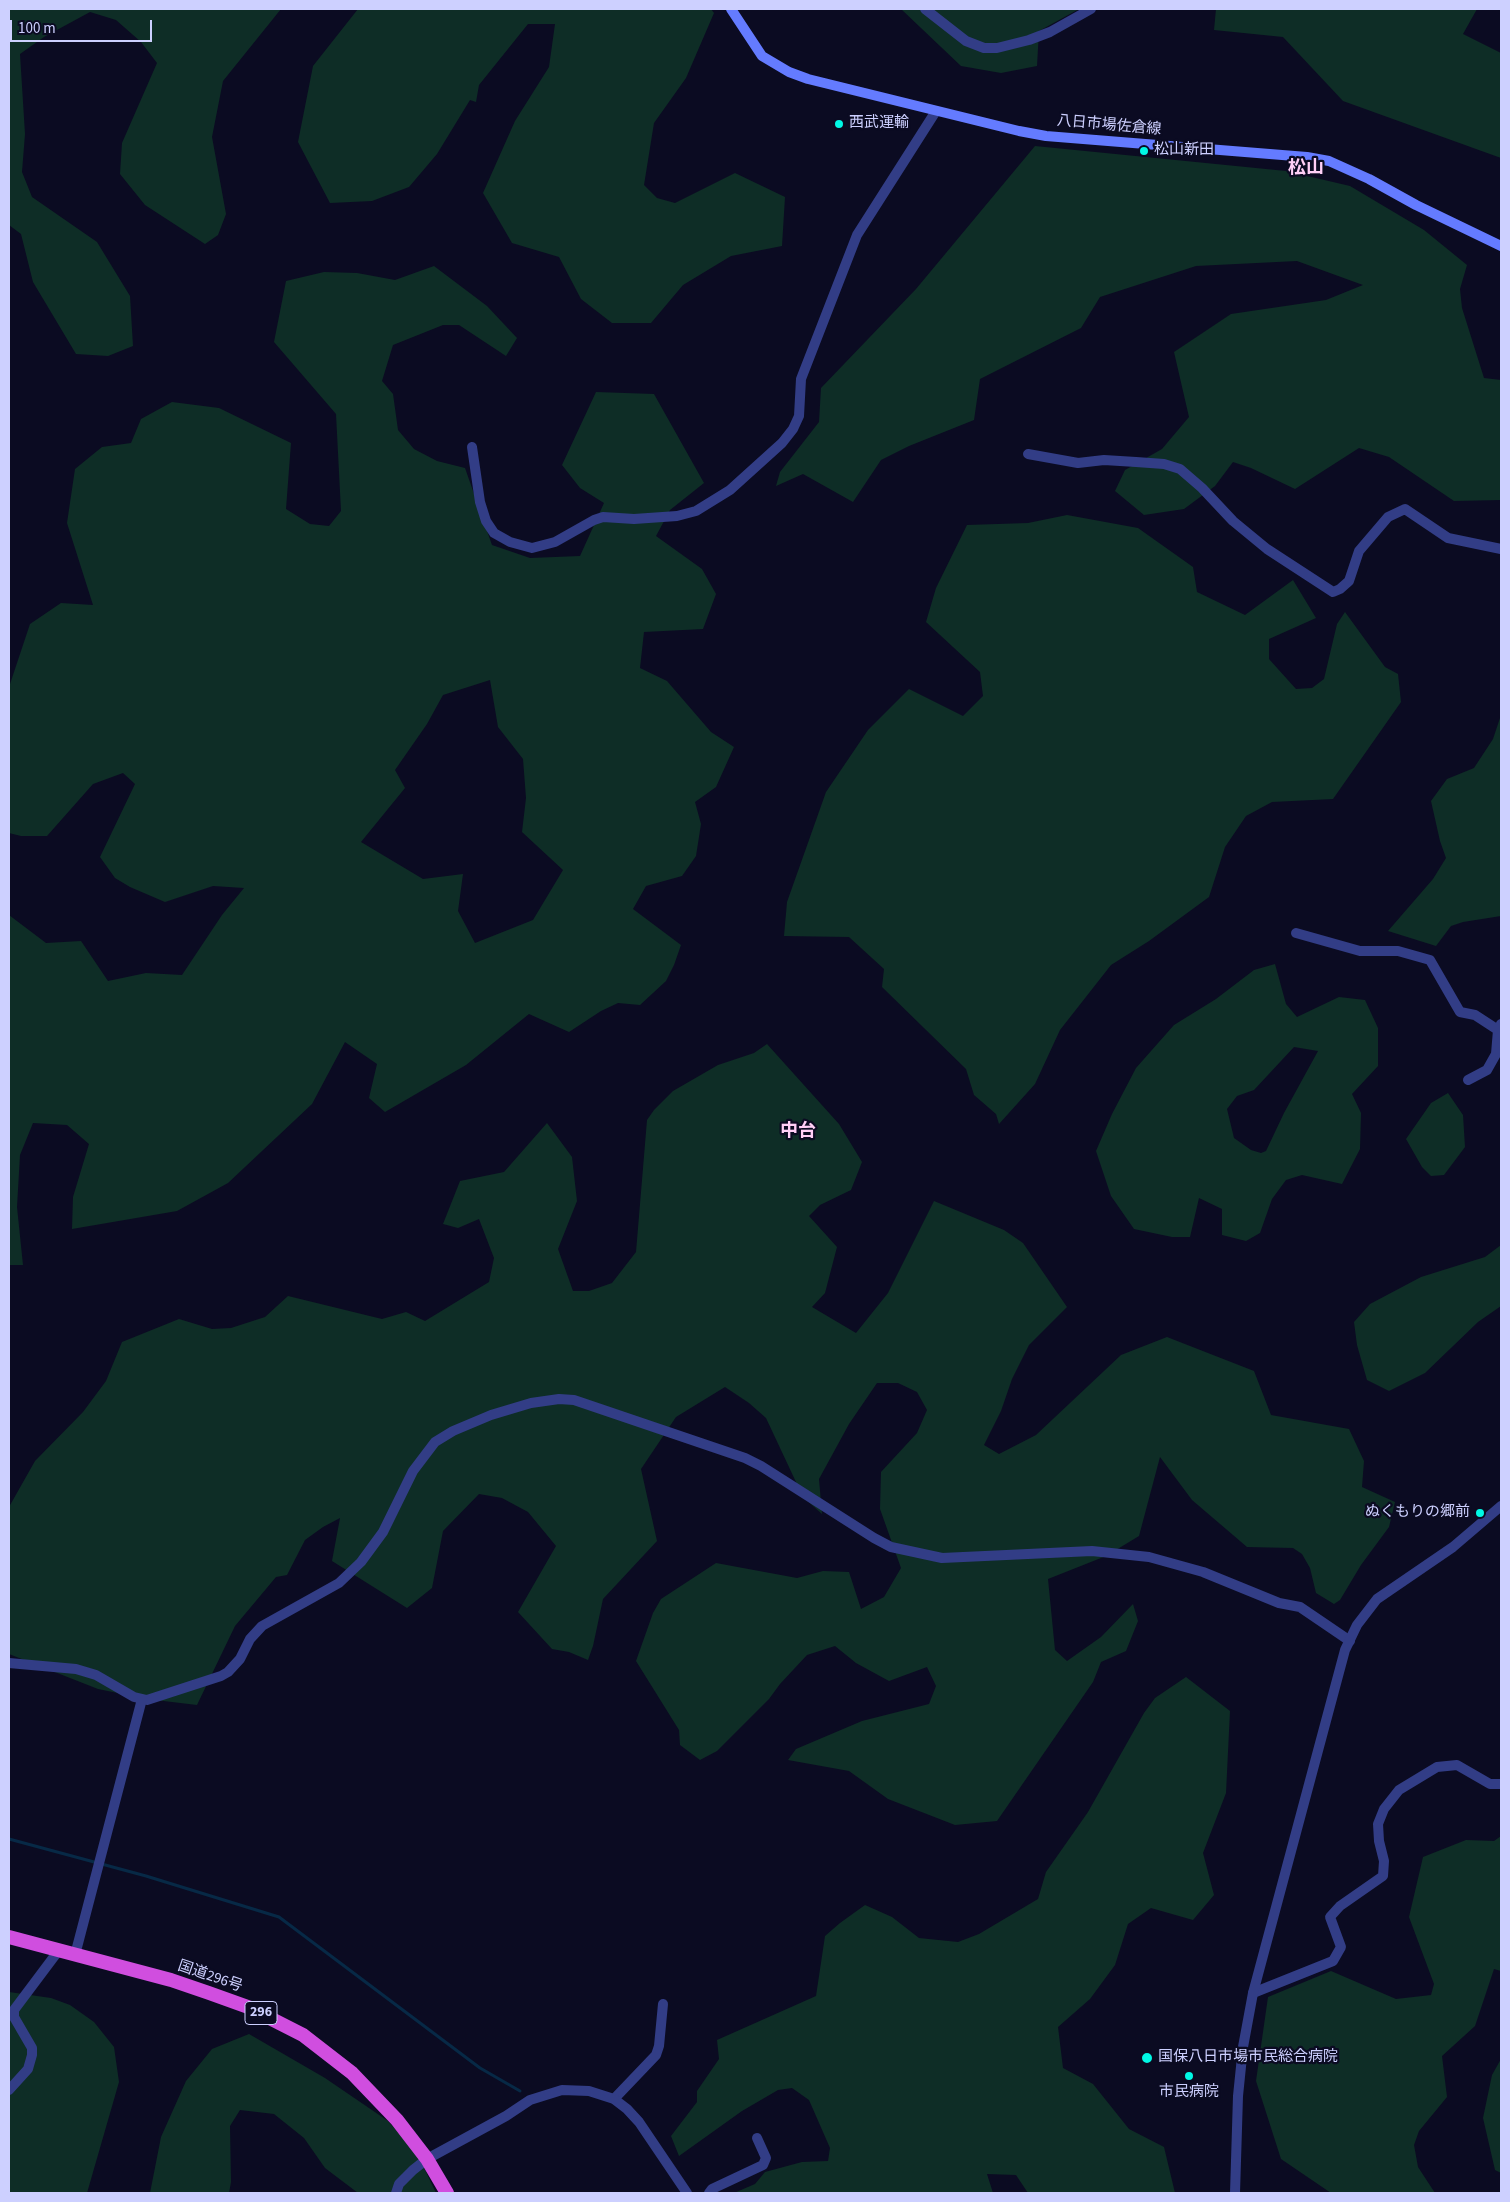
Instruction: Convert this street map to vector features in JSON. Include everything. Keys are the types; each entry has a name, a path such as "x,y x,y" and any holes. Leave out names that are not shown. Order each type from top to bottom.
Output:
{"highway":[{"name":"国道296号","path":"9,1937 171,1980 248,2007 303,2035 352,2073 397,2120 427,2159 447,2193"}],"main road":[{"name":"八日市場佐倉線","path":"732,9 762,56 789,72 816,81 1046,136 1307,157 1329,161 1369,179 1416,205 1501,246"}],"street":[{"path":"925,9 966,40 984,48 998,48 1030,40 1050,32 1091,9"},
{"path":"472,447 480,502 486,520 494,533 510,542 532,548 555,542 603,517 634,519 677,516 696,510 730,490 775,450 793,429 799,416 801,379 858,235 936,111"},
{"path":"1028,454 1078,463 1104,460 1164,464 1180,470 1202,488 1233,521 1267,550 1333,592 1340,590 1349,581 1359,551 1388,517 1405,508 1448,538 1501,549"},
{"path":"1296,933 1360,951 1398,951 1430,960 1460,1012 1475,1015 1500,1027 1496,1054 1487,1070 1468,1080"},
{"path":"9,1663 76,1668 96,1675 134,1697 147,1700 228,1672 240,1659 250,1640 262,1626 339,1583 361,1562 384,1532 413,1471 435,1442 453,1431 491,1414 531,1403 559,1399 574,1400 744,1458 761,1466 820,1505 891,1547 942,1558 1092,1551 1149,1557 1203,1572 1279,1604 1300,1607 1350,1641"},
{"path":"1235,2193 1239,2086 1243,2047 1253,1993 1341,1661 1366,1611 1377,1600 1453,1546 1501,1506"},
{"path":"75,1955 142,1699"},
{"path":"1253,1993 1333,1961 1341,1947 1330,1917 1340,1906 1383,1876 1384,1861 1378,1824 1384,1809 1399,1790 1437,1767 1457,1765 1490,1784 1501,1784"},
{"path":"9,2090 28,2070 32,2055 32,2048 14,2017 14,2010 59,1950"},
{"path":"614,2099 656,2055 659,2046 663,2004"},
{"path":"396,2193 403,2180 427,2159 506,2116 530,2100 548,2093 575,2090 589,2091 614,2099 627,2109 639,2122 687,2193"},
{"path":"709,2193 712,2189 763,2165 766,2158 757,2138"}],"green space":[{"path":"9,9 281,9 223,81 212,137 226,214 218,235 205,244 145,205 120,174 122,143 157,63 141,42 116,20 90,12 44,37 20,54 25,134 22,172 32,197 97,242 130,296 133,346 108,356 76,354 33,282 21,234 9,225"},
{"path":"358,9 711,9 714,13 686,78 654,123 644,185 657,198 675,203 735,173 785,197 782,246 731,256 683,285 651,323 612,323 581,299 559,257 512,243 483,193 515,121 549,67 555,24 528,24 479,85 476,102 470,100 437,154 409,187 372,201 330,203 298,142 313,66"},
{"path":"901,9 1079,9 1039,31 1037,66 1001,73 961,66"},
{"path":"1216,9 1477,9 1463,34 1501,53 1501,158 1343,101 1283,37 1214,30"},
{"path":"1035,146 1286,171 1350,186 1424,230 1467,265 1460,289 1462,308 1484,378 1501,380 1501,500 1454,501 1389,457 1359,448 1295,489 1251,468 1233,462 1215,486 1184,509 1144,515 1115,491 1125,470 1162,449 1189,417 1174,352 1231,314 1326,300 1363,285 1297,261 1196,266 1100,297 1081,328 980,379 974,420 909,446 881,460 853,502 803,474 776,486 780,472 819,422 821,388 916,289"},
{"path":"434,266 487,306 517,338 506,356 459,325 443,325 393,345 382,381 393,394 398,430 414,449 437,461 465,468 492,545 530,558 580,556 604,503 580,488 562,465 596,392 654,394 704,483 670,510 656,536 702,569 716,594 703,629 644,632 640,668 667,681 711,732 734,747 716,787 695,802 701,824 696,856 682,876 646,886 633,909 681,945 674,965 666,981 640,1005 618,1003 601,1011 569,1032 529,1014 466,1065 385,1112 369,1098 377,1064 345,1042 312,1104 228,1183 177,1211 72,1229 73,1197 89,1144 67,1125 33,1123 20,1155 17,1207 23,1265 9,1265 9,915 46,943 81,941 108,981 146,973 182,975 222,915 244,888 213,886 165,902 130,887 115,878 100,857 135,784 123,773 93,784 47,836 21,836 9,833 9,687 30,624 61,603 93,605 67,523 75,469 102,447 131,443 141,419 172,402 219,408 291,443 286,509 310,524 329,526 341,511 336,414 274,342 286,281 324,272 357,273 395,280","holes":["490,680 498,727 523,759 526,798 522,832 563,870 533,920 475,943 458,911 463,874 423,879 361,842 405,788 395,770 427,724 443,695"]},
{"path":"1067,515 1138,528 1193,567 1197,592 1245,615 1293,580 1316,618 1269,639 1269,659 1296,689 1312,688 1324,679 1337,624 1345,612 1385,667 1398,674 1401,702 1333,799 1272,802 1246,816 1225,847 1209,897 1149,941 1111,965 1060,1030 1035,1084 999,1124 996,1114 974,1095 966,1069 882,987 884,969 849,937 784,936 787,902 826,792 868,730 909,689 963,716 983,696 980,672 926,622 936,588 967,525 1028,523"},
{"path":"1501,715 1501,916 1463,922 1451,926 1436,946 1388,931 1433,879 1446,858 1431,801 1447,779 1474,768 1493,739"},
{"path":"1275,964 1286,1004 1297,1017 1339,997 1365,1000 1378,1028 1378,1066 1352,1094 1361,1113 1360,1149 1342,1184 1302,1175 1286,1180 1272,1199 1260,1233 1246,1241 1222,1235 1222,1209 1199,1198 1190,1237 1172,1237 1134,1229 1111,1196 1096,1151 1112,1114 1136,1068 1174,1025 1216,999 1254,970","holes":["1294,1047 1318,1051 1284,1113 1266,1151 1261,1153 1251,1150 1234,1138 1227,1109 1237,1096 1254,1090"]},
{"path":"767,1044 839,1124 862,1162 851,1190 820,1205 809,1216 837,1247 825,1293 812,1307 856,1333 888,1293 934,1201 1004,1230 1023,1243 1067,1307 1029,1345 1012,1379 1001,1411 984,1445 999,1454 1036,1435 1121,1355 1167,1337 1254,1371 1271,1415 1349,1429 1364,1461 1362,1487 1395,1502 1389,1527 1361,1565 1340,1600 1334,1604 1316,1593 1310,1568 1302,1554 1293,1548 1247,1547 1192,1500 1160,1457 1139,1536 1106,1556 1048,1579 1055,1650 1067,1661 1101,1637 1133,1604 1138,1621 1126,1651 1101,1662 1093,1682 997,1821 955,1825 888,1799 849,1771 788,1760 796,1749 862,1721 929,1704 936,1686 927,1667 889,1681 856,1663 835,1646 807,1655 769,1699 717,1751 700,1760 680,1745 679,1730 636,1661 653,1613 661,1599 716,1563 797,1578 823,1571 849,1572 861,1609 884,1597 901,1568 880,1509 881,1472 917,1433 927,1410 917,1392 898,1383 877,1383 849,1424 819,1479 822,1514 803,1497 766,1418 749,1403 725,1387 676,1417 641,1469 657,1541 603,1599 593,1646 588,1660 569,1652 552,1649 518,1612 556,1546 528,1512 502,1498 479,1494 443,1531 432,1588 407,1608 332,1561 340,1518 305,1540 287,1575 276,1577 235,1626 197,1705 147,1699 98,1689 9,1654 9,1507 35,1461 83,1412 106,1381 122,1342 179,1319 212,1329 231,1328 265,1317 288,1296 382,1319 406,1312 425,1321 489,1282 494,1258 479,1219 458,1228 443,1224 460,1181 504,1172 547,1123 572,1157 577,1201 558,1249 573,1291 589,1291 612,1283 636,1252 647,1120 673,1091 718,1065 754,1053"},
{"path":"1448,1093 1463,1115 1465,1147 1444,1175 1431,1176 1422,1167 1406,1139 1431,1103"},
{"path":"1501,1245 1501,1306 1478,1322 1425,1373 1389,1391 1367,1380 1357,1345 1354,1322 1370,1304 1421,1277 1485,1257"},
{"path":"1186,1677 1230,1711 1226,1793 1203,1853 1214,1895 1193,1920 1151,1908 1128,1924 1115,1965 1090,1999 1058,2027 1063,2068 1093,2084 1129,2129 1164,2147 1175,2193 1028,2193 1016,2175 987,2174 993,2193 734,2193 755,2184 765,2172 802,2162 828,2161 830,2148 809,2100 792,2088 778,2090 742,2111 679,2156 671,2136 697,2102 697,2091 719,2059 717,2040 816,1996 825,1936 865,1905 892,1917 919,1938 958,1942 979,1934 1038,1899 1046,1872 1088,1812 1144,1713 1155,1698"},
{"path":"1501,1836 1501,1971 1494,1969 1475,2026 1442,2056 1447,2097 1419,2131 1414,2145 1418,2167 1435,2193 1331,2193 1281,2159 1256,2081 1268,1997 1331,1971 1396,1999 1431,1995 1434,1984 1409,1917 1423,1857 1466,1840 1494,1841"},
{"path":"9,1992 51,1998 70,2005 94,2022 114,2047 119,2082 87,2193 9,2193"},
{"path":"249,2034 325,2078 388,2121 418,2155 436,2193 358,2193 325,2168 304,2138 274,2114 240,2110 230,2126 231,2182 229,2193 150,2193 161,2137 186,2081 212,2049"},
{"path":"1501,2059 1501,2173 1495,2170 1483,2118 1492,2075"}],"waterway":[{"path":"9,1839 146,1876 279,1917 480,2068 520,2091"}],"place":[{"name":"西武運輸","path":"839,124"},
{"name":"松山新田","path":"1144,151"},
{"name":"ぬくもりの郷前","path":"1480,1513"},
{"name":"国保八日市場市民総合病院","path":"1147,2058"},
{"name":"市民病院","path":"1189,2076"}],"district":[{"name":"松山","path":"1306,169"},
{"name":"中台","path":"798,1132"}]}
